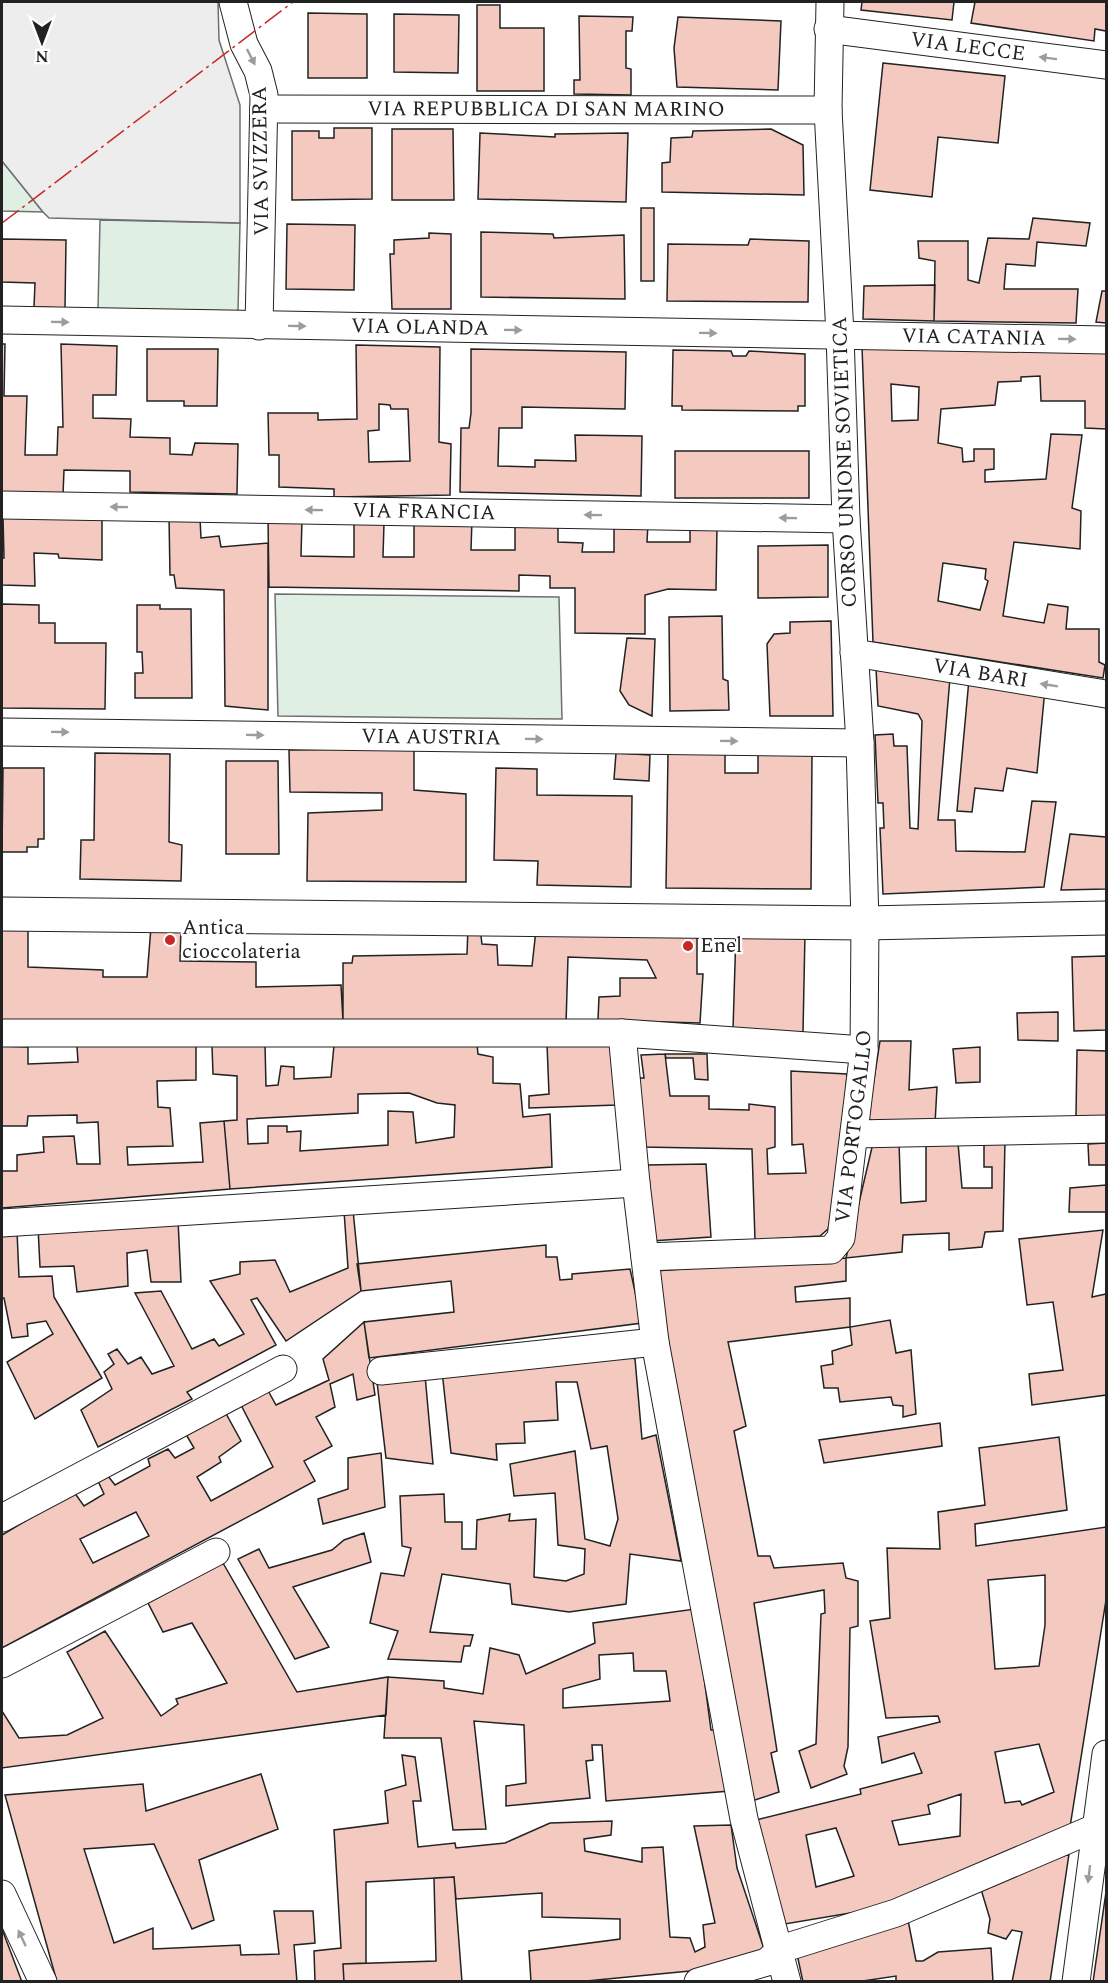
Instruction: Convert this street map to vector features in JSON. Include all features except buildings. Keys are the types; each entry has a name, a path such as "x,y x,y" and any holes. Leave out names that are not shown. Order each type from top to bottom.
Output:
{"street":[{"name":"VIA SVIZZERA","path":"233,2 244,44 258,71 264,109 259,326"},
{"name":"CORSO UNIONE SOVIETICA","path":"830,2 828,110 840,334 846,519 860,743 865,923"},
{"name":"VIA LECCE","path":"828,29 1107,65"},
{"name":"VIA REPUBBLICA DI SAN MARINO","path":"264,109 828,110"},
{"name":"VIA OLANDA","path":"2,320 840,334"},
{"name":"VIA CATANIA","path":"840,334 1107,340"},
{"name":"VIA FRANCIA","path":"2,505 846,519"},
{"name":"VIA BARI","path":"854,652 1107,694"},
{"name":"VIA AUSTRIA","path":"2,732 860,743"},
{"path":"2,914 865,923 1107,918"},
{"name":"VIA PORTOGALLO","path":"645,1257 831,1250 841,1238 864,1050 865,923"},
{"path":"2,1033 622,1033 864,1050"},
{"path":"622,1033 636,1183 655,1342 744,1819 787,1982"},
{"path":"855,1134 1107,1129"},
{"path":"2,1223 636,1183"},
{"path":"381,1371 655,1342"},
{"path":"2,1518 283,1370"},
{"path":"2,1664 216,1552"},
{"path":"1076,1982 1101,1828 1107,1754"},
{"path":"698,1982 767,1962 780,1949 896,1913 1101,1828"},
{"path":"2,1894 43,1982"}],"green space":[{"path":"2,161 43,212 2,211"},
{"path":"100,220 240,223 238,312 98,309"},
{"path":"275,594 559,597 562,719 278,716"}],"shaded area":[{"path":"2,2 218,2 219,40 240,105 240,223 49,218 2,161"}],"power":[{"path":"2,223 293,2"}],"place":[{"name":"Antica cioccolateria","path":"170,940"},
{"name":"Enel","path":"688,946"}]}
